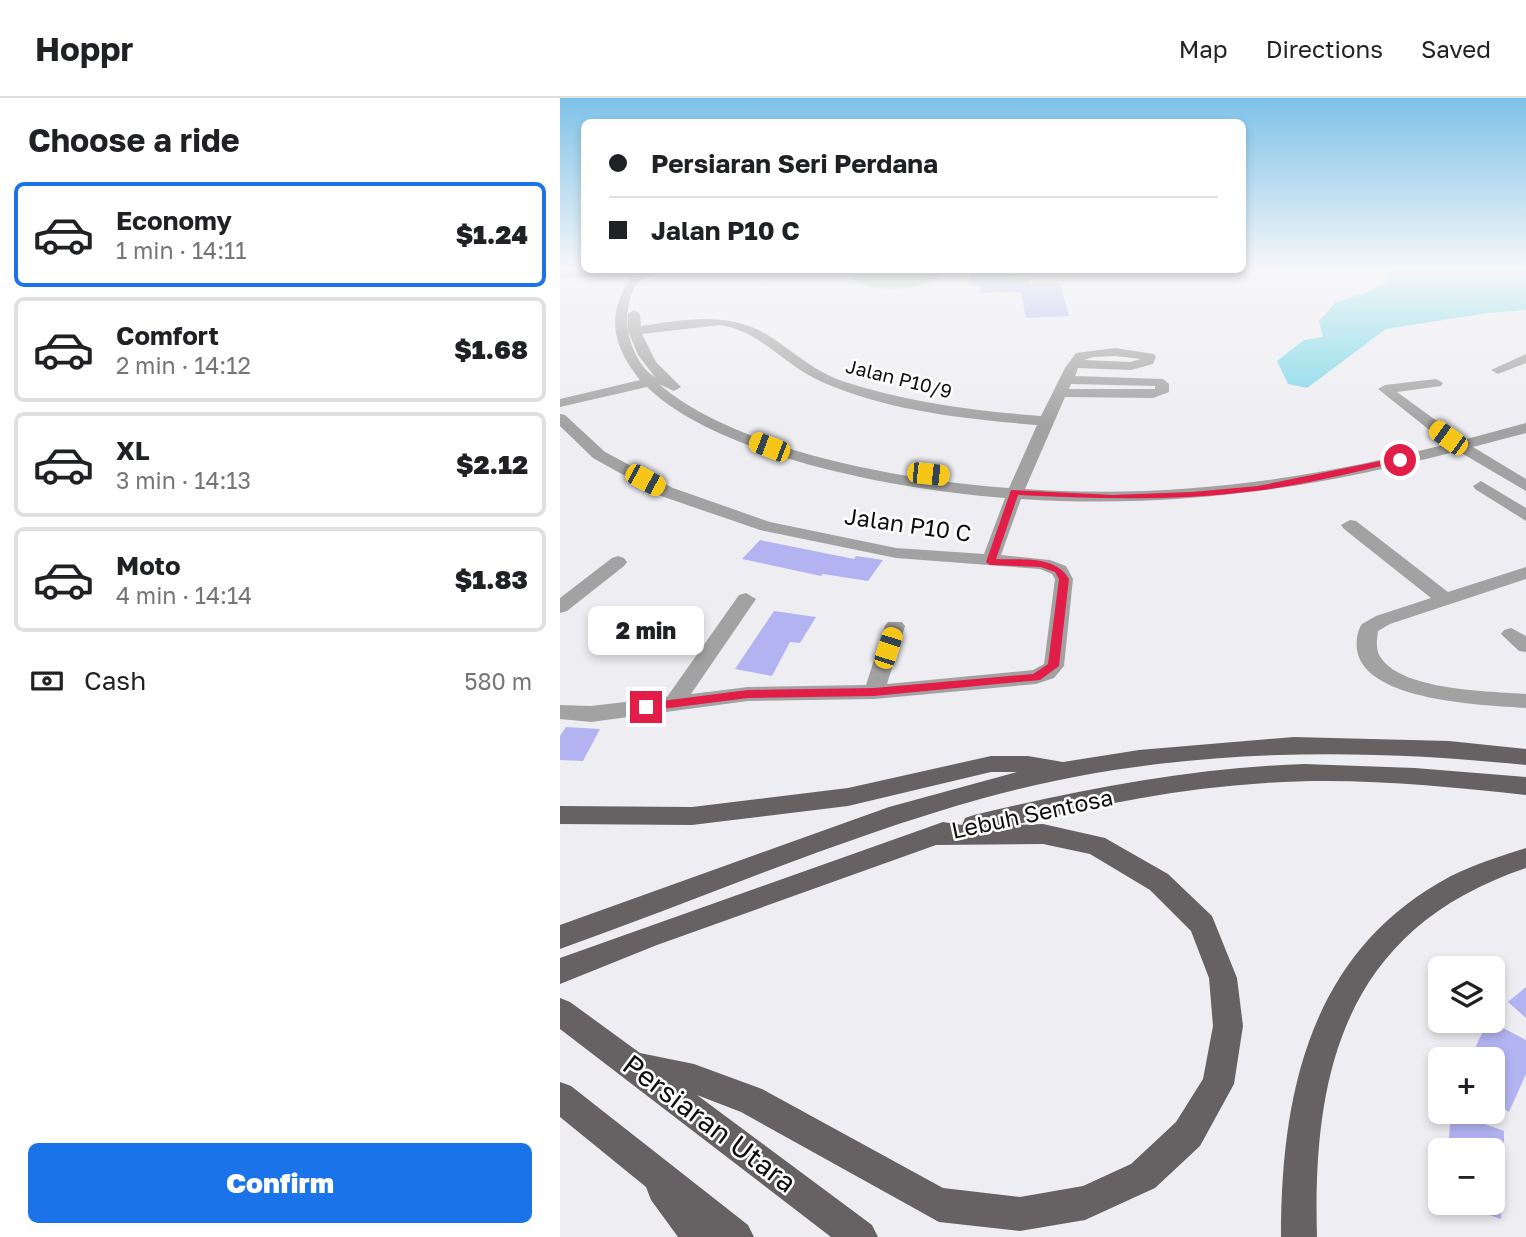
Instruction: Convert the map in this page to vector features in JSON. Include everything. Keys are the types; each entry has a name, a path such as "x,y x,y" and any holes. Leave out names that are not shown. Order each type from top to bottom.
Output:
{"main road":[{"name":"Lebuh Sentosa","path":"560,937 914,808 1064,771 1223,749 1297,745 1438,749 1526,757"},
{"path":"560,815 692,816 848,797 991,764 1028,764 1064,771"},
{"name":"Lebuh Sentosa","path":"560,971 932,835 1042,808 1156,786 1232,777 1374,774 1526,786"},
{"path":"637,1067 694,1079 751,1100 939,1205 1020,1214 1085,1203 1143,1176 1188,1134 1218,1084 1228,1026 1223,978 1202,924 1159,882 1096,845 1043,834 932,835"},
{"path":"1299,1237 1298,1185 1308,1105 1324,1040 1350,985 1378,947 1415,912 1452,889 1503,864 1526,858"},
{"name":"Persiaran Utara","path":"560,1011 860,1237"},
{"path":"560,1097 736,1237"},
{"path":"647,1166 699,1237"}],"street":[{"path":"619,320 620,333 627,352 670,401 701,418 769,447 817,462 921,483 1112,497 1192,495 1258,488 1526,428"},
{"path":"635,320 634,331 655,381"},
{"name":"Jalan P10/9","path":"634,331 732,322 753,331 815,375 857,389 938,410 1046,421"},
{"path":"1498,370 1526,358"},
{"path":"990,562 1016,488 1075,365"},
{"path":"560,403 655,381"},
{"path":"1152,381 1162,384 1162,392 1153,394 1064,386 1152,381"},
{"path":"1436,383 1385,389 1454,442 1526,486"},
{"name":"Jalan P10 C","path":"560,418 599,455 667,492 766,526 896,553 1042,564 1059,570 1064,579 1054,666 1036,677 874,692 748,694 592,714 560,712"},
{"path":"1454,442 1526,419"},
{"path":"1481,486 1526,516"},
{"path":"1350,525 1444,599"},
{"path":"560,607 618,562"},
{"path":"1526,573 1383,620 1369,628 1366,642 1371,660 1393,678 1422,690 1526,701"},
{"path":"673,704 746,599"},
{"path":"874,692 895,626"}],"water":[{"path":"1442,320 1386,329 1307,388 1288,384 1277,361 1304,340 1323,337 1319,321"}],"building":[{"path":"760,540 854,559 856,556 883,560 868,581 823,574 821,576 742,559"},
{"path":"774,611 816,617 800,643 790,642 772,676 735,669"},
{"path":"566,727 600,729 583,761 560,760 560,736"},
{"path":"1526,987 1526,1018 1508,1002"},
{"path":"1505,1029 1526,1040 1526,1074 1509,1112 1505,1110 1505,1047 1476,1047 1482,1033 1505,1033"},
{"path":"1450,1124 1484,1124 1504,1131 1504,1138 1449,1138"}],"route":[{"path":"646,707 748,694 874,692 1036,677 1047,673 1054,666 1064,579 1059,570 1042,564 990,562 1014,492 1112,497 1192,495 1258,488 1400,460"}]}
